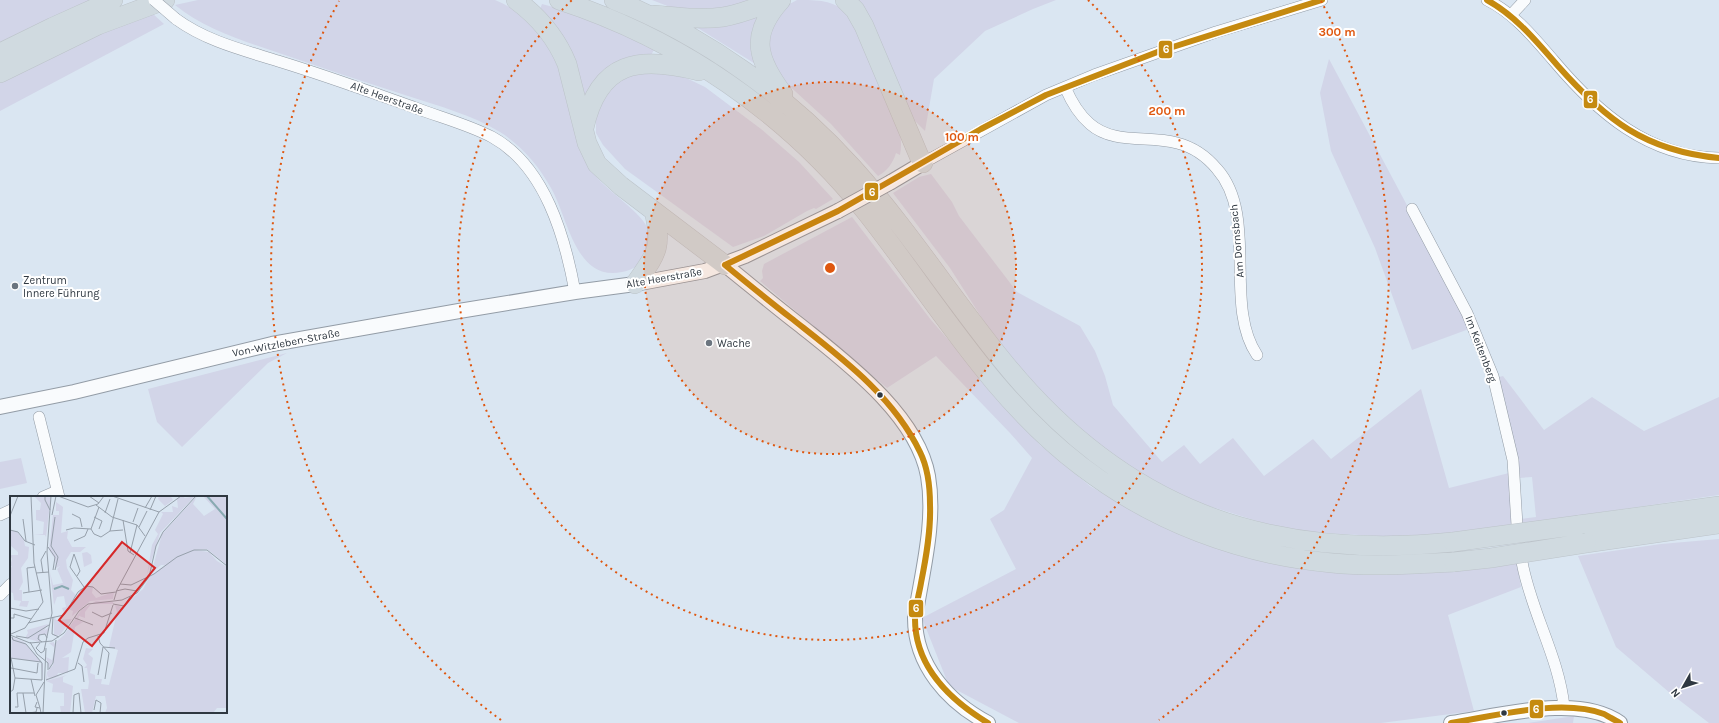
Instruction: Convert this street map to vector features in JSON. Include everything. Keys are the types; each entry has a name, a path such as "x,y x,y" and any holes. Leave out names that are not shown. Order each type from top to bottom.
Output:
{"highway":[{"path":"0,53 53,26 113,0"},
{"path":"0,73 98,25 165,0"},
{"path":"516,0 542,23 562,52 567,64 589,149 597,164 610,177 725,265"},
{"path":"559,0 594,12 639,32 718,76 780,123 817,158 865,212 968,347 1013,403 1030,421 1066,454 1106,484 1146,508 1195,531 1235,545 1281,556 1334,563 1390,565 1454,562 1491,558 1719,524"},
{"path":"614,0 646,14 724,58 794,110 827,140 865,182 911,239 986,341 1032,395 1068,431 1113,466 1161,495 1192,510 1241,528 1265,534 1318,543 1366,547 1393,547 1453,542 1719,506"},
{"path":"646,14 689,18 723,17 744,12 777,0"},
{"path":"781,0 771,12 765,24 761,39 761,54 764,66 772,80 794,110"},
{"path":"845,0 855,10 864,26 923,163"},
{"path":"584,128 591,101 596,92 609,78 626,68 638,65 662,64 718,76"},
{"path":"635,284 653,258 657,249 659,230 654,211"}],"street":[{"name":"Alte Heerstraße","path":"154,0 176,19 194,30 219,42 338,80 475,130 501,143 517,157 549,204 568,258 575,292 694,274 725,265 838,211 923,163"},
{"path":"1487,0 1511,15 1525,27 1583,93 1618,124 1639,137 1660,147 1693,155 1719,158"},
{"path":"1511,15 1525,0"},
{"path":"923,163 1020,108 1065,87 1160,51 1296,7 1320,1"},
{"name":"Am Dornsbach","path":"1065,87 1078,111 1096,129 1117,137 1178,143 1199,153 1209,160 1222,174 1234,200 1238,227 1244,322 1253,349 1257,355"},
{"name":"Im Keitenberg","path":"1412,209 1467,313 1492,372 1512,460 1518,525"},
{"path":"725,265 853,369 894,410 911,436 924,462 928,475 930,502 927,540 915,618 915,630 918,642 932,675 947,694 967,710 988,723"},
{"name":"Von-Witzleben-Straße","path":"0,407 74,392 272,344 575,292"},
{"path":"39,417 58,494 48,496"},
{"path":"0,515 10,510"},
{"path":"1522,562 1529,591 1558,674 1564,707"},
{"path":"0,595 10,585"},
{"path":"1451,723 1564,707 1602,713 1620,723"}],"shaded area":[{"path":"0,0 92,0 29,28 0,43"},
{"path":"198,0 495,0 508,6 531,23 553,47 586,157 592,171 601,182 636,213 648,229 650,237 649,242 640,262 635,267 622,272 606,272 593,267 583,257 575,245 557,200 541,172 515,143 500,132 455,111 223,33 198,21 175,5"},
{"path":"652,0 760,0 715,12 670,7"},
{"path":"797,0 812,0 830,3 848,13 900,133 900,155 896,153 889,166 878,176 831,124 784,81 776,71 767,39 784,7"},
{"path":"855,0 1056,0 985,31 934,79 925,131 912,118"},
{"path":"542,4 564,10 655,48 650,57 585,104 539,12"},
{"path":"152,13 164,24 0,111 0,82 77,43"},
{"path":"758,17 757,65 693,25"},
{"path":"1329,59 1465,314 1469,329 1412,350 1375,248 1331,151 1320,93"},
{"path":"641,72 680,75 705,87 761,129 799,162 833,199 816,209 814,208 807,211 764,236 733,247 625,169 603,145 596,133 596,116 599,104 617,81"},
{"path":"931,174 952,202 959,216 1017,292 1080,326 1095,351 1105,376 1113,405 1162,462 1184,445 1200,464 1233,438 1264,476 1313,439 1331,459 1421,389 1449,488 1509,473 1514,525 1411,538 1289,531 1190,500 1121,463 1068,421 999,345 950,268 893,193 919,177"},
{"path":"852,217 931,320 1040,445 1090,486 1166,528 1291,567 1314,571 1362,574 1397,574 1517,563 1521,587 1448,615 1474,711 1381,723 1019,723 949,686 922,618 1016,569 990,519 1004,510 1032,458 936,356 887,388 760,281 763,278 762,271 764,264"},
{"path":"287,353 268,363 182,447 157,422 148,389"},
{"path":"1503,376 1544,430 1592,397 1644,431 1719,397 1719,495 1521,524 1520,519 1536,517 1532,477 1519,478 1496,378"},
{"path":"21,458 27,483 0,489 0,462"},
{"path":"1719,539 1719,723 1709,723 1670,693 1616,647 1578,556 1661,544"},
{"path":"1574,716 1573,723 1528,723"}],"transit line":[{"name":"6","path":"725,265 838,211 981,129 1046,95 1160,51 1322,0"},
{"name":"6","path":"1487,0 1516,21 1534,38 1558,66 1593,102 1629,130 1648,140 1669,148 1719,158"},
{"name":"6","path":"725,265 846,362 880,395 909,431 925,464 930,498 928,544 915,614 917,636 921,652 928,667 948,693 988,723"},
{"name":"6","path":"1451,723 1507,713 1548,708 1587,710 1604,714 1620,723"}],"place":[{"name":"Zentrum Innere Führung","path":"15,286"},
{"name":"Wache","path":"709,343"}]}
